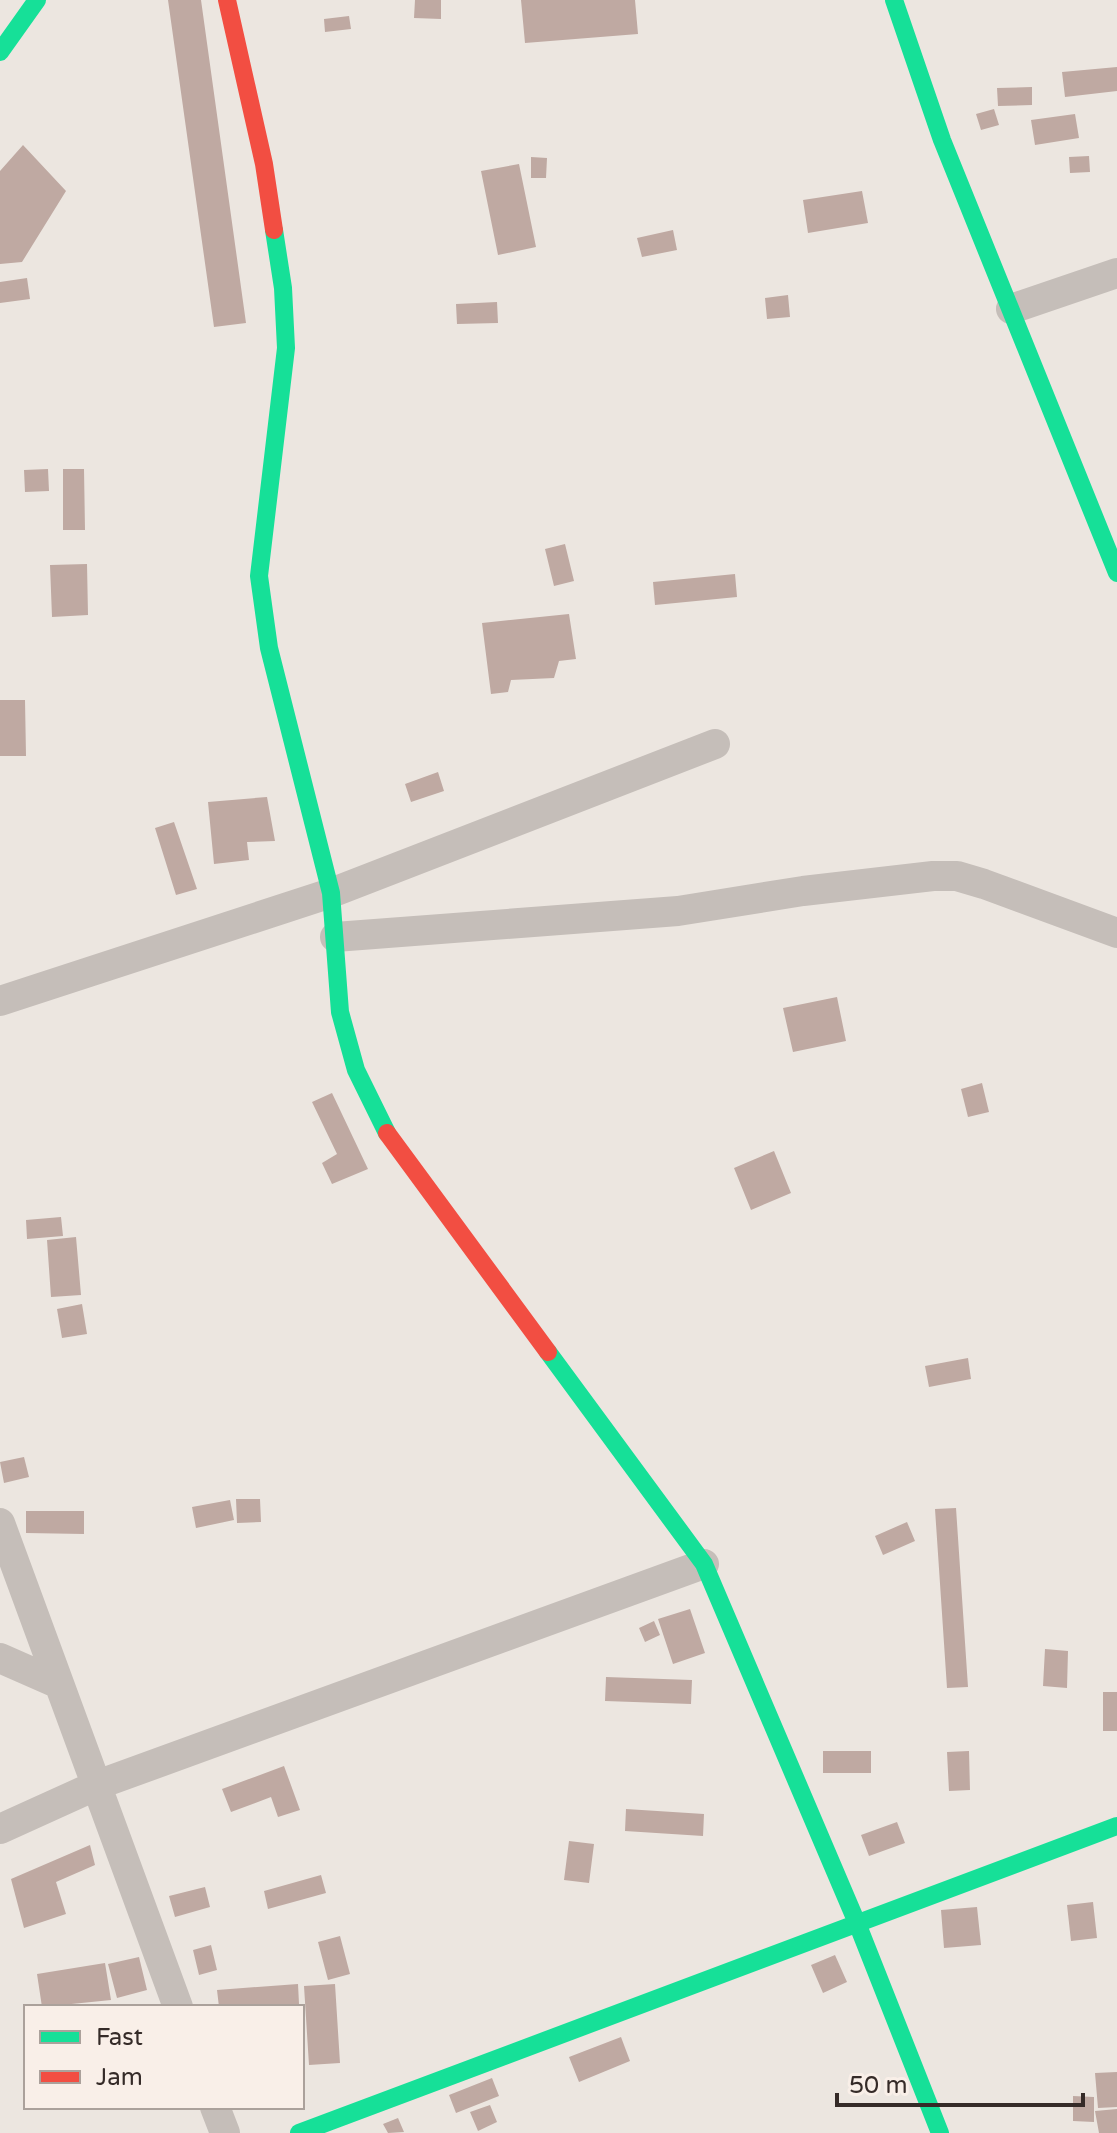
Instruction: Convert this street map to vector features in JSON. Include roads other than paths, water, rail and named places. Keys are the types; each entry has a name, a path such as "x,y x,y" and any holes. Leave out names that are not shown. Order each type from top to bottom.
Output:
{"main road":[{"path":"0,52 37,0"},
{"path":"227,0 264,164 286,348 259,576 269,648 331,893 340,1012 356,1070 388,1134 704,1564 857,1923 940,2133"},
{"path":"894,0 942,140 1117,573"},
{"path":"299,2133 1117,1826"}],"street":[{"path":"1011,309 1117,273"},
{"path":"0,1001 331,893 715,744"},
{"path":"335,937 678,911 933,876 957,876 984,884 1117,933"},
{"path":"0,1523 177,2005"},
{"path":"0,1829 97,1785 704,1564"},
{"path":"0,1658 59,1684"},
{"path":"216,2109 225,2133"}]}
